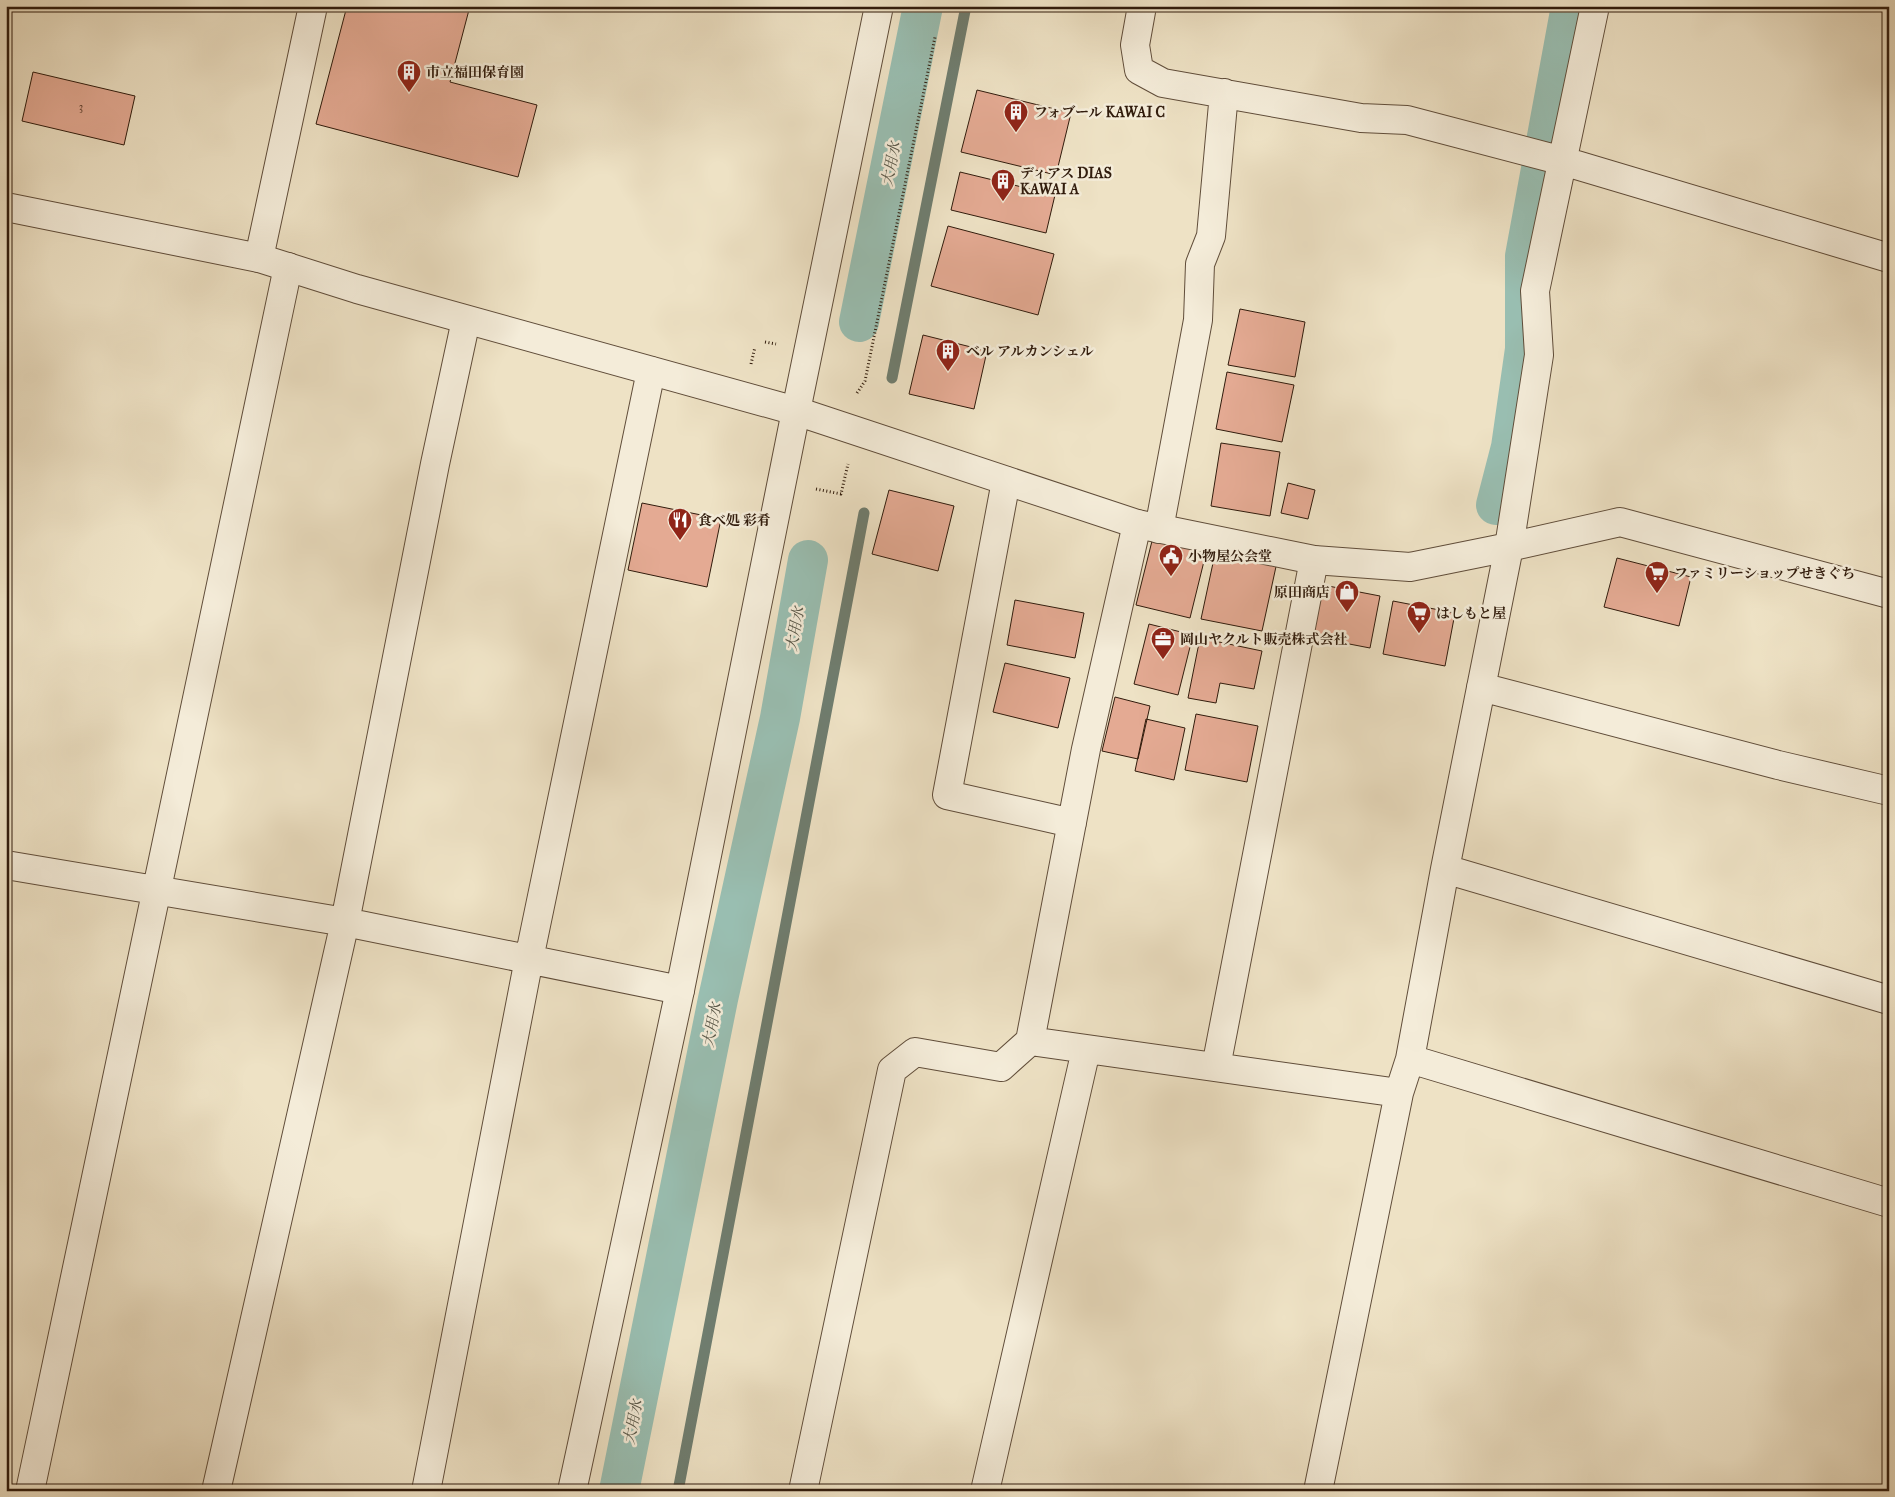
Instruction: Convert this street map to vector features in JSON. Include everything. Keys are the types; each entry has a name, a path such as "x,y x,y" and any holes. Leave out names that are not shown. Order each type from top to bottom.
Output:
{"street":[{"path":"259,258 313,6"},
{"path":"572,1491 680,990 879,6"},
{"path":"1142,6 1135,45 1139,70 1163,83 1361,118 1408,120 1563,161 1889,258"},
{"path":"1318,1491 1400,1093 1410,1059 1444,869 1509,547 1539,355 1535,291 1595,6"},
{"path":"803,1491 892,1070 915,1052 1001,1067 1030,1041 1086,749 1148,527 1198,320 1200,264 1211,236 1224,93"},
{"path":"6,207 259,258 466,320 796,412 1148,527 1314,560 1410,567 1620,522 1889,594"},
{"path":"30,1491 288,267"},
{"path":"216,1491 345,922 435,464 466,320"},
{"path":"426,1491 528,959 651,371"},
{"path":"1006,481 947,795 1072,822"},
{"path":"1216,1068 1314,560"},
{"path":"1481,687 1778,765 1889,791"},
{"path":"6,866 345,922 680,990"},
{"path":"1444,869 1889,1000"},
{"path":"1030,1041 1400,1093"},
{"path":"985,1491 1086,1050"},
{"path":"1410,1059 1889,1203"}],"path":[{"path":"857,393 865,381 935,37"}],"building":[{"name":"市立福田保育園","path":"347,6 470,6 450,82 537,105 518,177 316,124"},
{"path":"33,72 135,96 124,145 22,121"},
{"name":"フォブール KAWAI C","path":"977,90 1071,113 1056,175 961,152"},
{"name":"ディアス DIAS KAWAI A","path":"960,172 1055,195 1046,233 951,210"},
{"path":"948,226 1054,254 1038,315 931,286"},
{"path":"1240,309 1305,322 1295,377 1228,365"},
{"name":"ベル アルカンシェル","path":"923,335 987,351 974,409 909,394"},
{"path":"1227,372 1294,385 1282,442 1216,429"},
{"path":"1221,443 1280,452 1270,516 1211,506"},
{"path":"1288,483 1315,490 1308,519 1281,513"},
{"path":"889,490 954,506 938,571 872,554"},
{"path":"642,503 721,519 707,587 628,570"},
{"name":"小物屋公会堂","path":"1153,537 1207,549 1190,618 1136,605"},
{"path":"1216,549 1277,562 1262,631 1201,619"},
{"path":"1617,558 1691,577 1679,626 1604,607"},
{"path":"1323,585 1380,596 1370,648 1313,637"},
{"path":"1015,600 1084,613 1075,658 1007,645"},
{"name":"はしもと屋","path":"1393,601 1455,613 1445,666 1383,654"},
{"name":"岡山ヤクルト販売株式会社","path":"1149,624 1193,635 1178,695 1134,684"},
{"path":"1200,638 1262,651 1254,689 1220,683 1216,703 1188,698"},
{"path":"1005,663 1070,678 1058,728 993,712"},
{"path":"1115,697 1150,706 1138,759 1102,751"},
{"path":"1196,714 1258,726 1247,782 1185,770"},
{"path":"1146,719 1185,728 1174,780 1135,771"}],"waterway":[{"name":"大用水","path":"859,322 923,6"},
{"path":"892,378 966,6"},
{"path":"1496,505 1511,447 1525,349 1525,256 1571,6"},
{"path":"678,1491 864,513"},
{"name":"大用水","path":"619,1491 718,999 780,718 808,560"}],"place":[{"name":"市立福田保育園","path":"409,93"},
{"name":"フォブール KAWAI C","path":"1016,133"},
{"name":"ディアス DIAS KAWAI A","path":"1003,202"},
{"name":"ベル アルカンシェル","path":"948,372"},
{"name":"食べ処 彩肴","path":"680,541"},
{"name":"小物屋公会堂","path":"1171,577"},
{"name":"ファミリーショップせきぐち","path":"1657,594"},
{"name":"原田商店","path":"1347,613"},
{"name":"はしもと屋","path":"1419,634"},
{"name":"岡山ヤクルト販売株式会社","path":"1163,660"}]}
